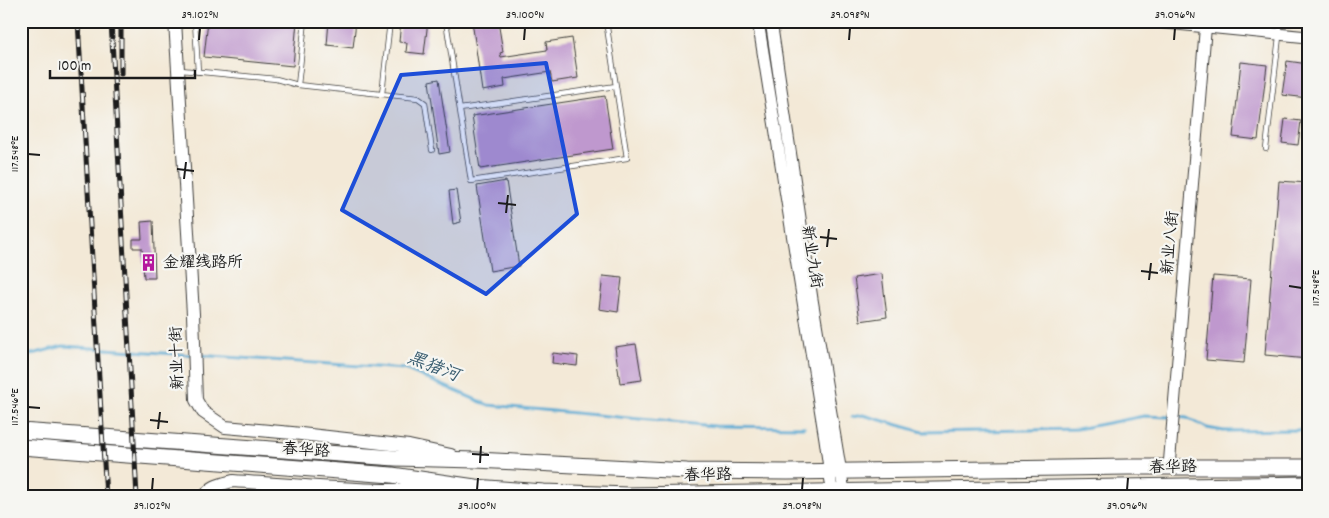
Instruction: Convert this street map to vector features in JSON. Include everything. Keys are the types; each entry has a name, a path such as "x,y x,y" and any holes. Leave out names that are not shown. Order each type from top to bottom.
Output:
{"main road":[{"name":"新业十街","path":"175,21 193,314 196,400 203,412 225,427 292,432 409,446 476,460"},
{"name":"春华路","path":"21,431 395,458 476,460 687,471 836,472 1308,467"},
{"name":"春华路","path":"21,447 382,474 476,487 628,495 1167,491 1308,484"},
{"path":"204,497 206,493 217,485 233,481 385,491 476,487"}],"street":[{"name":"新业九街","path":"758,21 836,472"},
{"name":"新业九街","path":"771,21 812,299 838,494"},
{"path":"1146,21 1207,23 1280,31 1308,37"},
{"name":"新业八街","path":"1169,467 1207,23"},
{"path":"1280,31 1308,31"}],"lane":[{"path":"195,21 198,72"},
{"path":"298,85 305,21"},
{"path":"382,94 390,21"},
{"path":"446,21 471,181 627,158 606,21"},
{"path":"1266,149 1280,31"},
{"path":"178,70 276,79 298,85 418,98 426,103 432,150"},
{"path":"460,110 616,86"}],"highlighted area":[{"path":"546,63 577,214 486,294 342,210 401,75"}],"building":[{"path":"208,21 297,21 293,66 204,57"},
{"path":"329,21 356,21 353,48 327,45"},
{"path":"401,21 428,21 424,54 406,52 407,43 399,42"},
{"path":"472,21 498,21 503,52 500,53 501,57 547,50 546,42 572,38 578,78 552,82 550,72 504,79 505,87 482,91"},
{"path":"1287,61 1308,64 1308,98 1282,95"},
{"path":"1241,62 1267,65 1258,140 1233,137"},
{"path":"439,79 450,152 439,154 429,81"},
{"path":"605,96 613,149 480,169 472,116"},
{"path":"1285,119 1301,121 1298,145 1282,143"},
{"path":"506,181 519,266 490,271 477,186"},
{"path":"1279,181 1308,183 1308,359 1265,355"},
{"path":"456,190 461,222 453,224 449,191"},
{"name":"金耀线路所","path":"153,221 155,278 144,278 142,248 133,248 133,239 142,239 141,222"},
{"path":"882,274 887,317 860,321 854,278"},
{"path":"603,276 622,278 618,312 599,309"},
{"path":"1213,276 1251,279 1244,363 1206,360"},
{"path":"636,344 642,380 620,383 615,347"},
{"path":"553,353 578,356 577,366 552,363"}],"waterway":[{"name":"黑猪河","path":"21,357 63,346 191,355"},
{"name":"黑猪河","path":"197,355 405,369 488,405 715,426 804,427"},
{"path":"852,417 863,415 923,432 1077,429 1144,416 1170,417"},
{"path":"1177,417 1187,418 1207,428 1224,431 1308,430"}],"railway":[{"path":"78,21 106,497"},
{"path":"111,21 137,497"},
{"path":"121,21 121,74"}],"place":[{"name":"金耀线路所","path":"149,263"}]}
